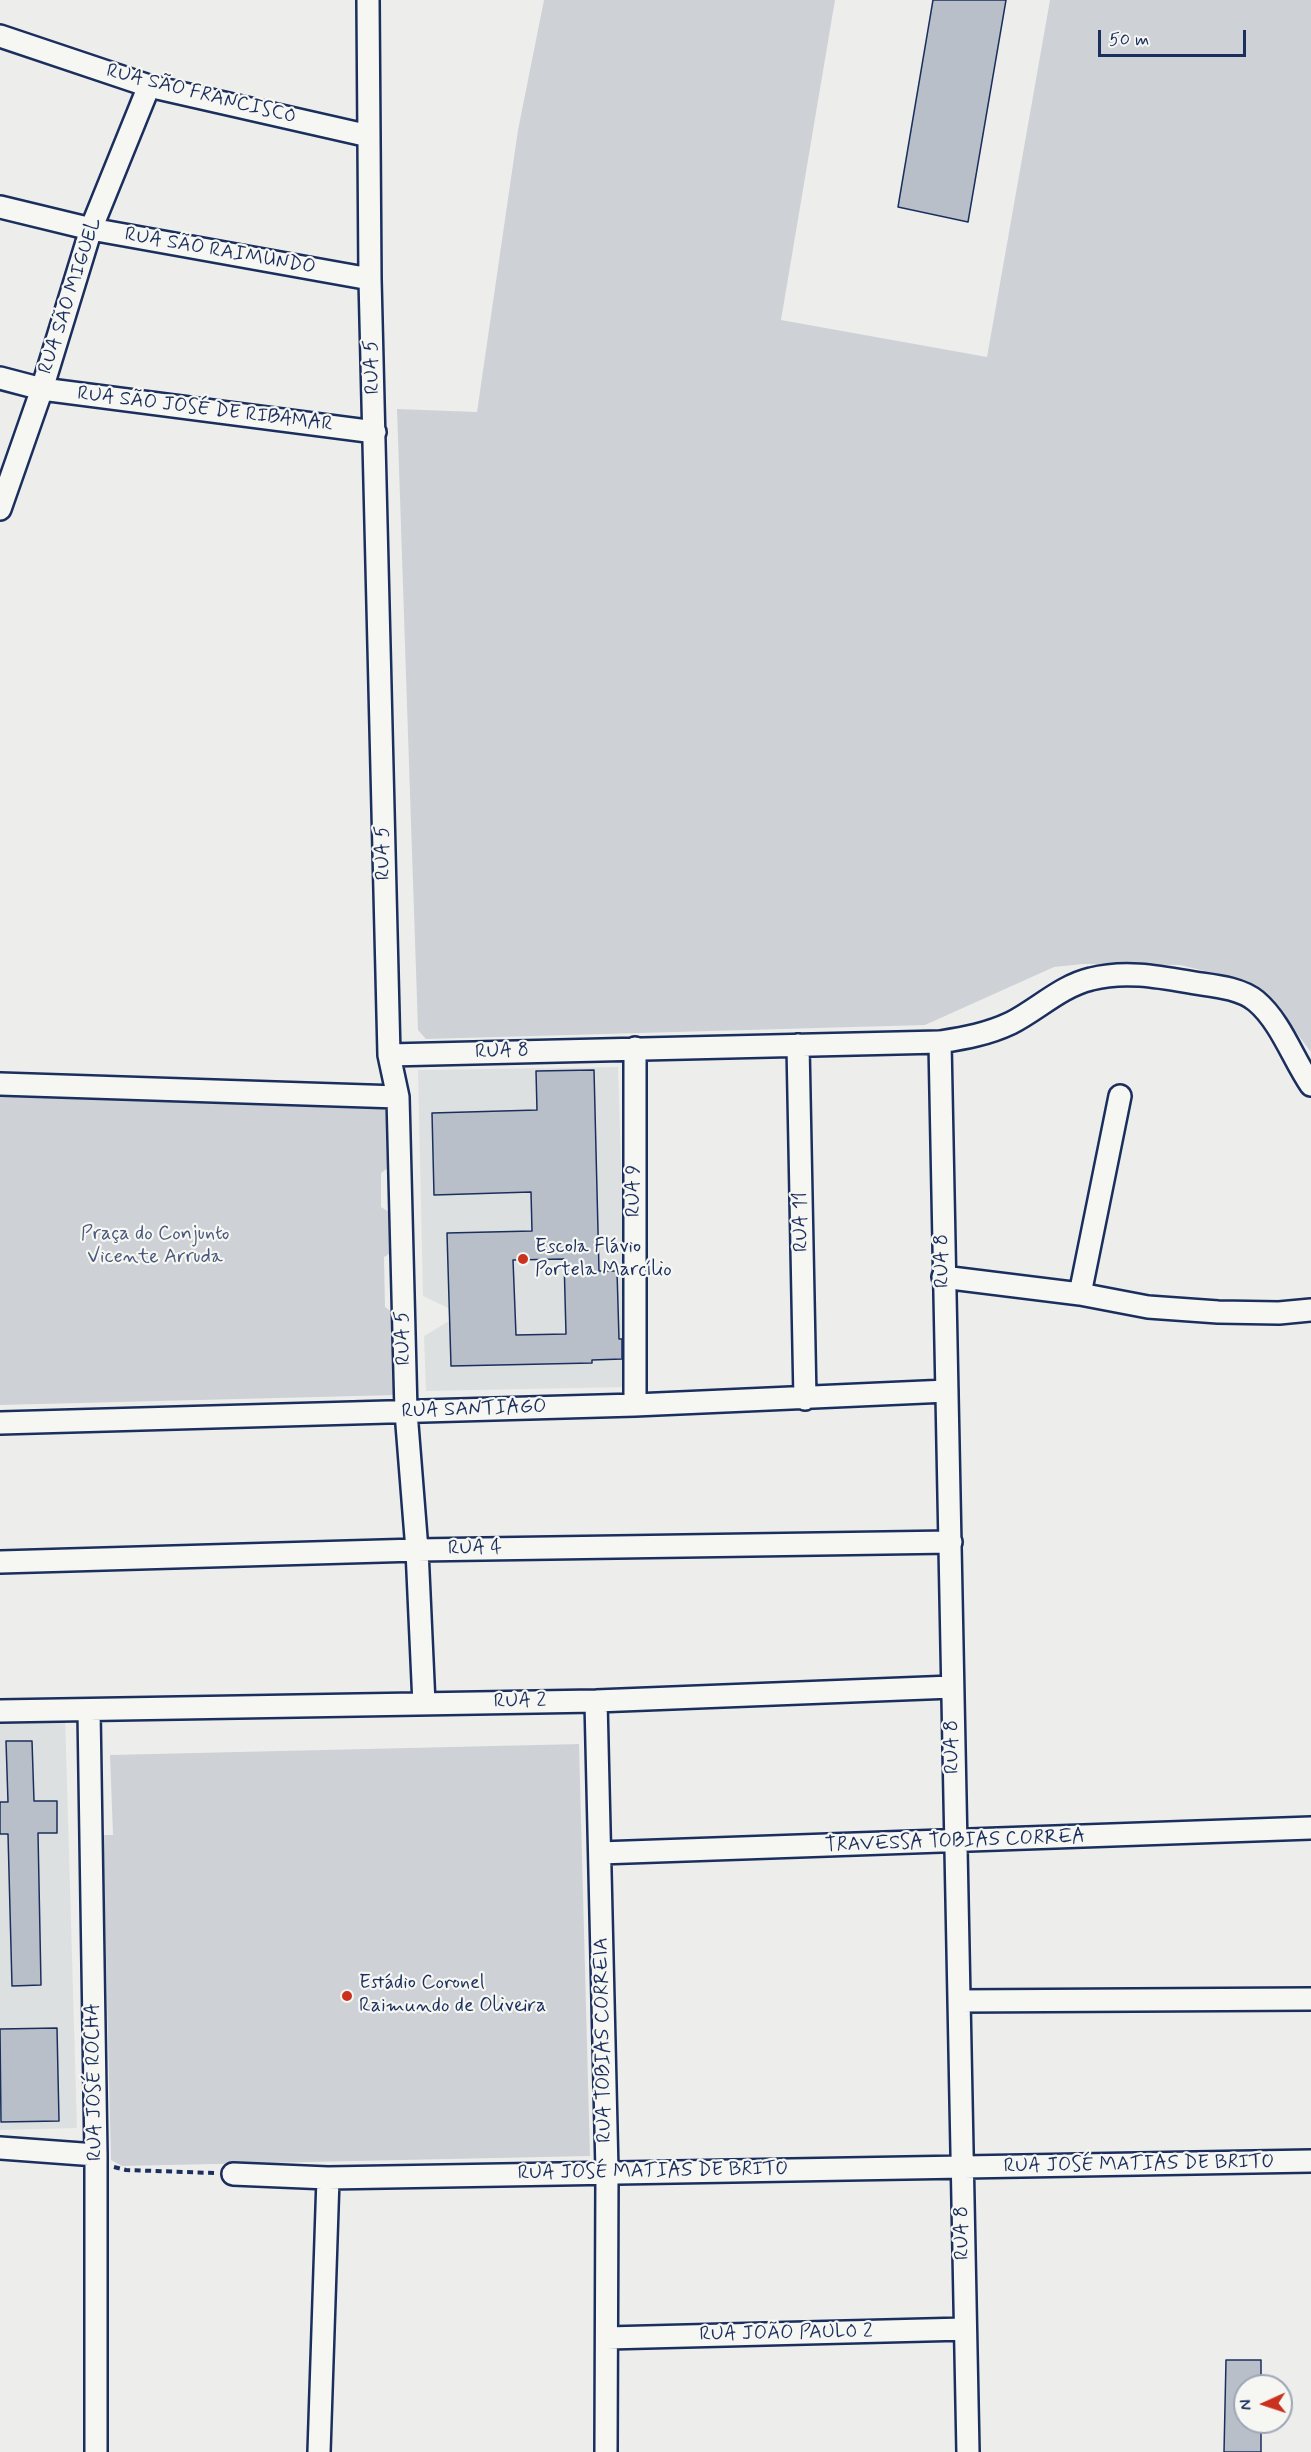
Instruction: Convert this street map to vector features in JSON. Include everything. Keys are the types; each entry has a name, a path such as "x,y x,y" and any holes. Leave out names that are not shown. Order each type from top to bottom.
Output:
{"street":[{"name":"RUA 5","path":"368,0 370,279 389,1055 398,1097 406,1412 417,1550 424,1704"},
{"name":"RUA SÃO FRANCISCO","path":"0,36 149,86 369,136"},
{"name":"RUA SÃO MIGUEL","path":"0,509 42,389 91,229 149,86"},
{"name":"RUA SÃO RAIMUNDO","path":"0,207 91,229 370,279"},
{"name":"RUA SÃO JOSÉ DE RIBAMAR","path":"0,378 42,389 375,432"},
{"name":"RUA 8","path":"389,1055 940,1042 979,1036 1012,1023 1060,993 1088,979 1114,974 1149,975 1236,991 1254,1000 1274,1024 1311,1085"},
{"name":"RUA 8","path":"940,1042 968,2452"},
{"name":"RUA 11","path":"798,1045 805,1399"},
{"name":"RUA 9","path":"634,1048 635,1405"},
{"path":"0,1084 398,1097"},
{"path":"1080,1294 1120,1096"},
{"path":"943,1277 1080,1294 1148,1307 1218,1312 1279,1313 1311,1310"},
{"name":"RUA SANTIAGO","path":"0,1423 635,1405 947,1391"},
{"name":"RUA 4","path":"0,1562 417,1550 951,1542"},
{"name":"RUA 2","path":"0,1711 596,1701 952,1687"},
{"name":"RUA TOBIAS CORREIA","path":"596,1701 607,2171 606,2452"},
{"name":"RUA JOSÉ ROCHA","path":"89,1711 96,2155 96,2452"},
{"name":"TRAVESSA TOBIAS CORREA","path":"600,1854 955,1843 1311,1828"},
{"path":"959,2001 1311,2000"},
{"path":"0,2148 96,2155"},
{"name":"RUA JOSÉ MATIAS DE BRITO","path":"232,2174 328,2178 607,2171 962,2169 1311,2161"},
{"path":"319,2452 328,2178"},
{"name":"RUA JOÃO PAULO 2","path":"607,2338 965,2329"}],"path":[{"path":"96,2155 126,2170 232,2174"}],"shaded area":[{"name":"Escola Flávio Portela Marcílio","path":"618,1067 628,1387 426,1391 424,1336 449,1321 449,1314 448,1308 423,1296 418,1070"},
{"path":"65,1714 77,2128 0,2130 0,1716"}],"green space":[{"path":"544,0 835,0 781,320 987,357 1050,0 1311,0 1311,1052 1286,1019 1242,980 1180,965 1083,964 1054,967 925,1025 426,1039 418,1030 397,409 477,412 518,130"},
{"name":"Praça do Conjunto Vicente Arruda","path":"0,1086 388,1104 395,1163 381,1173 381,1207 397,1217 398,1249 384,1257 385,1307 399,1317 397,1395 0,1405"},
{"name":"Estádio Coronel Raimundo de Oliveira","path":"579,1744 590,2156 122,2166 111,2160 103,1835 113,1835 110,1755"}],"building":[{"path":"933,0 1006,0 968,222 898,207"},
{"path":"594,1070 599,1271 617,1271 619,1339 622,1339 622,1359 592,1360 592,1363 451,1366 447,1233 532,1231 531,1192 434,1195 432,1113 537,1110 536,1071","holes":["564,1259 566,1334 516,1335 513,1260"]},
{"path":"6,1741 32,1741 34,1801 57,1801 57,1833 38,1833 41,1985 12,1986 8,1834 0,1834 0,1802 8,1802"},
{"path":"57,2028 59,2121 1,2122 0,2029"},
{"path":"1226,2360 1261,2360 1261,2374 1233,2374 1233,2434 1261,2434 1261,2452 1224,2452"}],"place":[{"name":"Escola Flávio Portela Marcílio","path":"523,1259"},
{"name":"Estádio Coronel Raimundo de Oliveira","path":"347,1996"}]}
